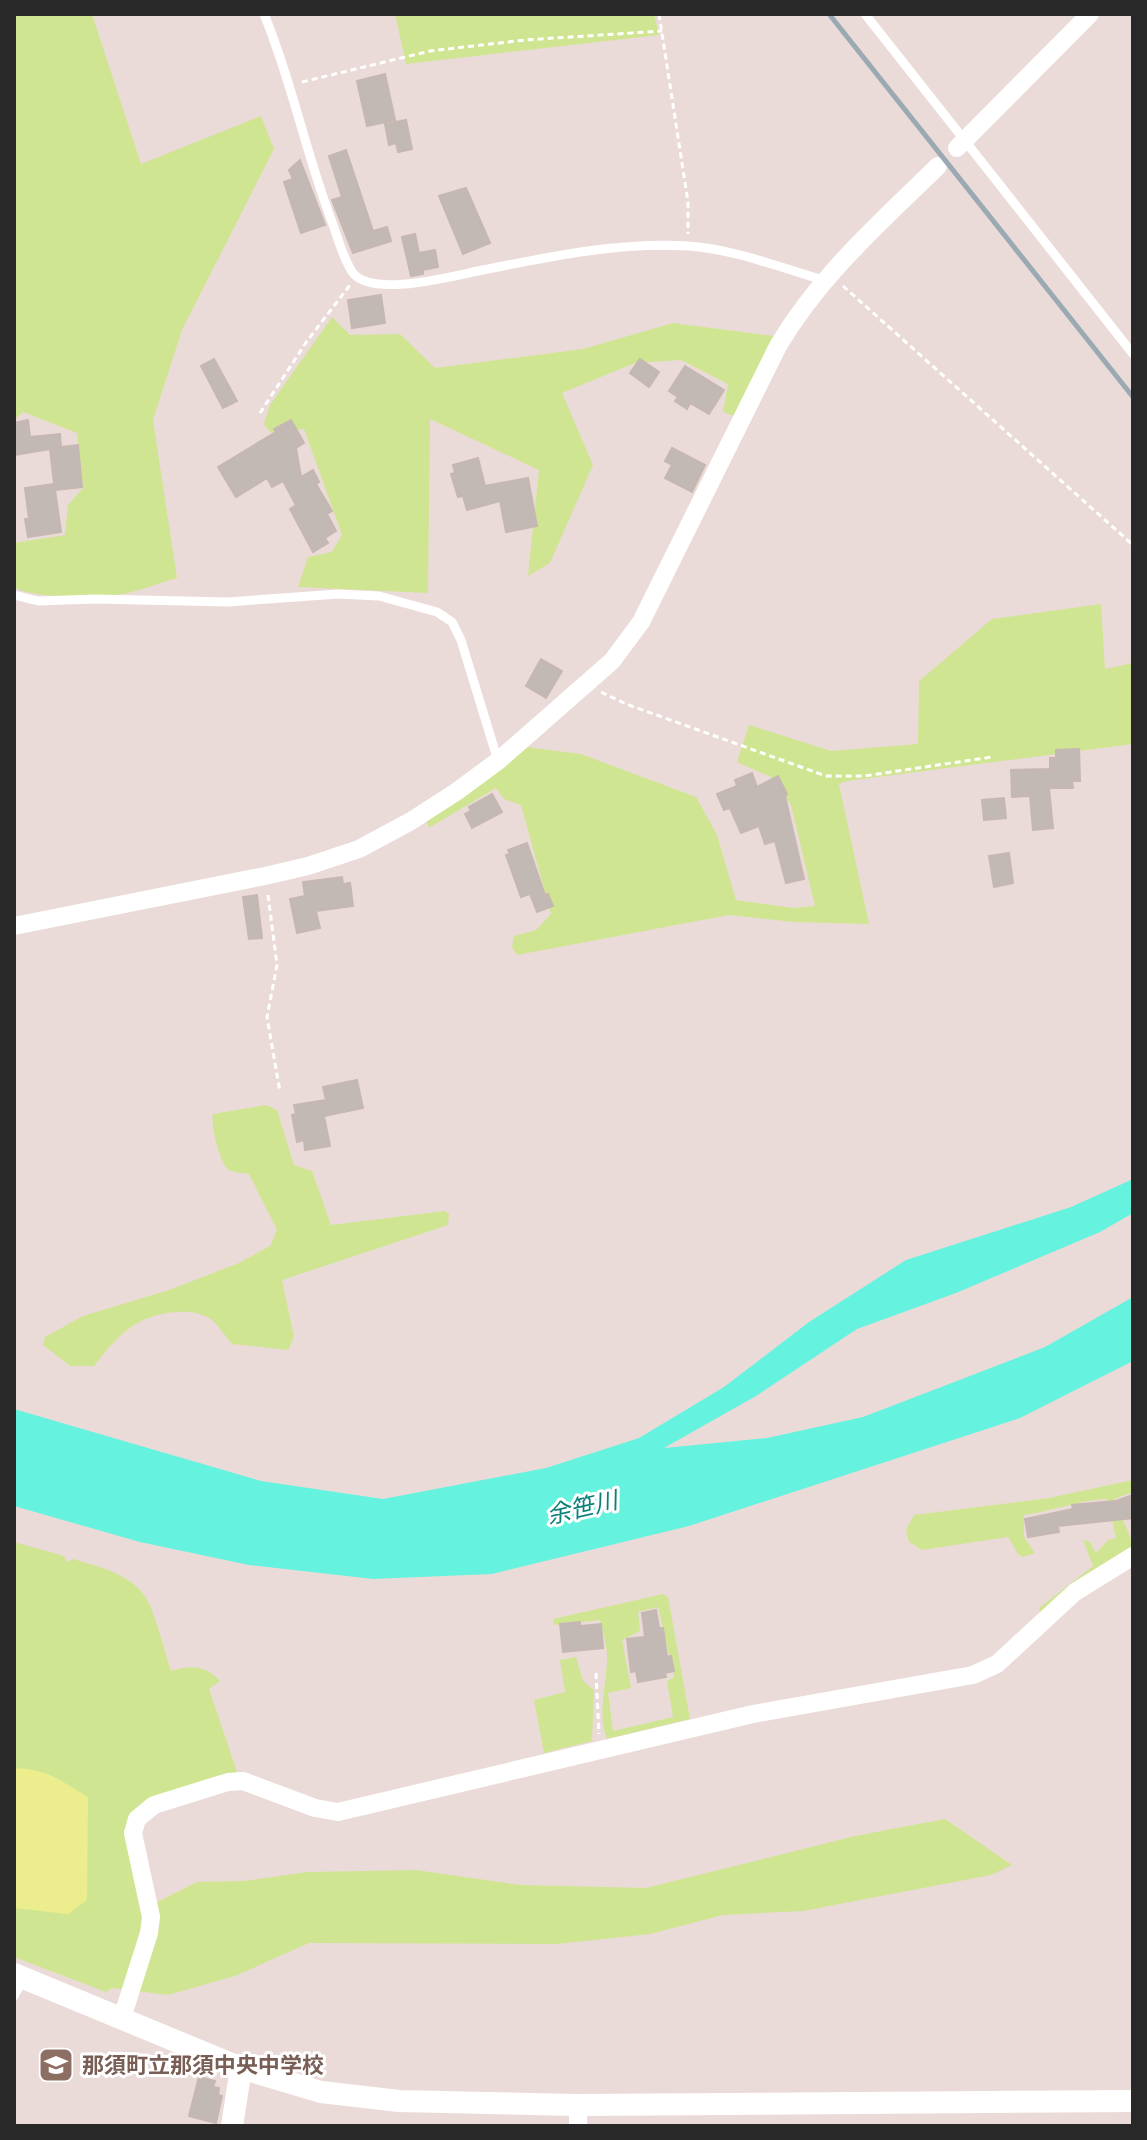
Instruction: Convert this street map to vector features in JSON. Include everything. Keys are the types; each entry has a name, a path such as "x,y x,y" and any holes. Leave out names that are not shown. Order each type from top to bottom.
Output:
{"street":[{"path":"961,144 1090,14"},
{"path":"14,926 265,876 359,849 445,800 498,761 625,646 641,622 778,346 799,310 826,277 938,166"},
{"path":"122,2018 151,1917 133,1833 137,1819 154,1805 228,1782 243,1781 315,1808 338,1812 753,1714 973,1675 997,1664 1075,1592 1133,1556"},
{"path":"17,1983 122,2018 241,2068 321,2092 399,2101 578,2116 1133,2101"},
{"path":"232,2126 241,2068"}],"lane":[{"path":"264,14 323,200 343,252 358,276 373,284 436,279 568,253 688,246 826,277"},
{"path":"865,14 961,144 1133,354"},
{"path":"14,595 38,601 228,602 338,594 379,596 437,612 452,622 461,640 498,761"}],"path":[{"path":"659,14 688,202 688,246"},
{"path":"289,85 430,51 525,40 662,31"},
{"path":"260,413 316,329 358,276"},
{"path":"826,277 1133,545"},
{"path":"588,681 606,695 626,704 826,776 864,776 992,757"},
{"path":"265,876 277,965 267,1017 280,1092"},
{"path":"596,1673 599,1750"}],"green space":[{"path":"14,14 92,14 141,164 261,116 274,149 182,330 153,420 177,578 123,594 48,595 14,587 14,543 65,535 68,505 83,488 77,433 23,412 14,420"},
{"path":"395,14 654,14 659,35 406,64"},
{"path":"332,317 350,335 400,334 435,368 583,349 673,323 774,336 737,417 723,412 728,384 681,360 635,363 562,393 593,465 550,563 528,576 539,470 430,419 428,593 298,587 308,557 332,552 342,535 304,429 271,433 264,424 270,405"},
{"path":"1101,604 1105,669 1133,663 1133,744 839,784 869,924 793,922 729,915 517,955 512,947 514,936 536,930 551,914 521,805 504,799 496,788 429,828 426,819 526,747 581,754 696,797 717,835 736,900 793,908 815,906 791,805 771,777 737,762 749,725 831,751 918,744 919,681 992,619"},
{"path":"266,1105 277,1110 294,1165 312,1171 331,1225 445,1211 449,1214 448,1225 282,1280 294,1337 288,1350 232,1344 212,1320 186,1312 165,1313 132,1326 94,1366 70,1366 43,1345 45,1337 83,1316 169,1290 239,1263 270,1246 277,1230 249,1174 233,1172 226,1167 216,1144 212,1119 213,1114"},
{"path":"1133,1480 1133,1492 1114,1499 1131,1539 1133,1552 1040,1613 1039,1608 1093,1566 1083,1540 1090,1542 1096,1553 1108,1540 1116,1538 1107,1499 1024,1515 1024,1537 1035,1553 1023,1557 1008,1537 922,1550 909,1542 906,1530 914,1515 1049,1498"},
{"path":"14,1542 64,1556 67,1562 73,1559 103,1568 132,1583 150,1605 171,1671 197,1668 209,1672 220,1681 209,1689 237,1772 133,1816 145,1908 197,1882 243,1881 308,1872 416,1870 521,1885 646,1888 855,1836 945,1819 1012,1865 991,1875 803,1911 723,1915 650,1934 557,1944 309,1943 235,1976 168,1995 112,1988 106,1992 14,1957"},
{"path":"663,1594 668,1597 690,1719 607,1739 603,1709 607,1652 600,1620 554,1625 553,1619","holes":["658,1607 674,1677 667,1681 673,1717 613,1731 608,1693 631,1688 622,1640 640,1631 638,1612"]},
{"path":"576,1657 583,1681 594,1690 592,1741 544,1753 534,1700 565,1692 560,1660"}],"shaded area":[{"path":"14,1768 45,1773 88,1797 87,1900 68,1914 14,1908"}],"water":[{"name":"余笹川","path":"1133,1179 1133,1213 1100,1232 956,1293 857,1329 756,1396 664,1448 767,1438 863,1417 1045,1347 1133,1297 1133,1361 1020,1418 689,1526 492,1574 373,1579 249,1565 140,1542 14,1506 14,1409 261,1481 383,1499 546,1468 639,1438 724,1387 809,1322 906,1260 1071,1207"}],"building":[{"path":"385,74 395,120 367,126 357,81"},
{"path":"406,120 412,149 398,152 396,143 389,145 385,124"},
{"path":"346,150 373,231 387,227 391,241 353,253 332,200 342,197 329,156"},
{"path":"300,160 325,225 301,233 284,182 293,179 289,170"},
{"path":"466,188 490,243 463,254 439,196"},
{"path":"415,234 419,253 435,250 438,267 411,276 402,237"},
{"path":"381,295 385,323 352,328 348,300"},
{"path":"214,359 237,401 223,408 201,366"},
{"path":"640,359 659,372 649,387 630,373"},
{"path":"685,366 724,390 709,414 690,403 687,409 675,401 678,397 669,391"},
{"path":"28,420 30,437 60,434 61,447 78,445 82,487 55,490 61,532 28,537 25,488 54,484 50,449 14,455 14,423"},
{"path":"291,420 304,443 296,448 301,477 313,470 319,482 316,484 332,511 327,514 336,531 325,538 328,543 313,552 290,509 296,505 283,481 272,487 267,478 236,497 218,467"},
{"path":"672,448 705,465 692,492 665,478 672,465 665,461"},
{"path":"478,458 485,486 528,478 537,526 506,532 500,501 467,510 463,496 458,497 451,474 455,473 453,465"},
{"path":"541,659 562,671 546,698 526,686"},
{"path":"1079,749 1080,781 1072,781 1073,788 1049,788 1053,828 1033,830 1030,796 1012,797 1011,770 1050,769 1050,758 1056,758 1056,750"},
{"path":"752,773 757,787 778,776 787,794 804,879 786,883 775,841 765,844 759,826 741,833 730,808 724,810 717,794 737,786 735,780"},
{"path":"492,794 502,812 472,828 465,814 471,811 469,807"},
{"path":"1004,798 1006,818 984,820 982,800"},
{"path":"527,843 545,895 548,894 553,906 537,912 530,894 521,897 506,855 510,854 508,850"},
{"path":"1009,853 1013,883 994,887 989,856"},
{"path":"342,877 343,884 350,883 353,906 316,911 320,928 297,933 290,899 305,896 303,882"},
{"path":"257,895 262,938 249,939 243,897"},
{"path":"357,1080 363,1108 324,1116 330,1146 305,1150 304,1140 297,1142 292,1115 296,1114 294,1105 326,1100 323,1087"},
{"path":"1133,1495 1133,1518 1058,1526 1059,1532 1028,1537 1025,1519 1073,1509 1072,1505 1116,1501"},
{"path":"656,1610 659,1628 663,1628 667,1657 671,1656 674,1671 665,1673 666,1677 638,1682 636,1671 631,1672 627,1639 645,1637 642,1613"},
{"path":"580,1622 580,1626 601,1624 603,1648 563,1652 560,1624"},
{"path":"199,2077 215,2081 213,2087 219,2088 218,2095 222,2096 216,2123 189,2116"}],"railway":[{"path":"829,14 1133,397"}],"place":[{"name":"那須町立那須中央中学校","path":"56,2065"}]}
